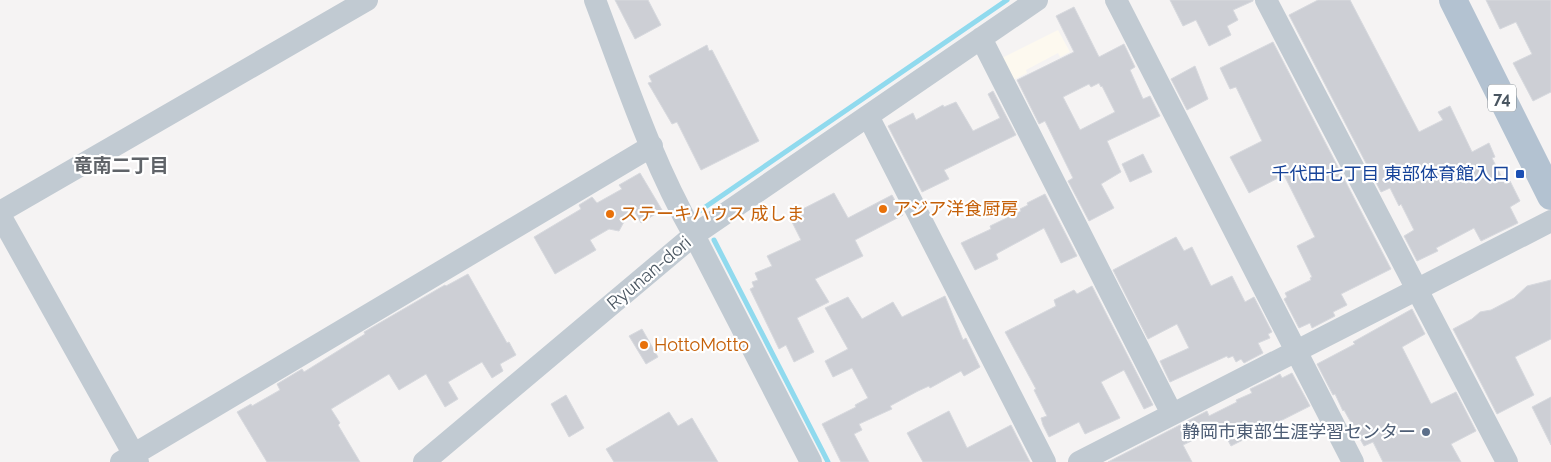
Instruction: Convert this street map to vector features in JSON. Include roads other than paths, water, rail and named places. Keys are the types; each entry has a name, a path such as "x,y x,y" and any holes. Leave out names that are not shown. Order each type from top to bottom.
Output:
{"main road":[{"name":"74","path":"1452,0 1551,196"}],"street":[{"path":"367,0 0,214 131,459 652,146"},
{"path":"595,0 652,146 678,206 811,462"},
{"name":"Ryunan-dori","path":"424,462 694,235 1037,0"},
{"path":"1116,0 1353,462"},
{"path":"1266,0 1507,462"},
{"path":"981,38 1172,414"},
{"path":"868,116 1045,462"},
{"path":"1079,462 1551,221"}],"waterway":[{"path":"698,212 1007,0"},
{"path":"714,240 828,462"}],"place":[{"name":"千代田七丁目 東部体育館入口","path":"1520,174"},
{"name":"アジア洋食厨房","path":"883,209"},
{"name":"ステーキハウス 成しま","path":"610,214"},
{"name":"HottoMotto","path":"644,345"},
{"name":"静岡市東部生涯学習センター","path":"1426,432"}],"district":[{"name":"竜南二丁目","path":"121,165"}]}
